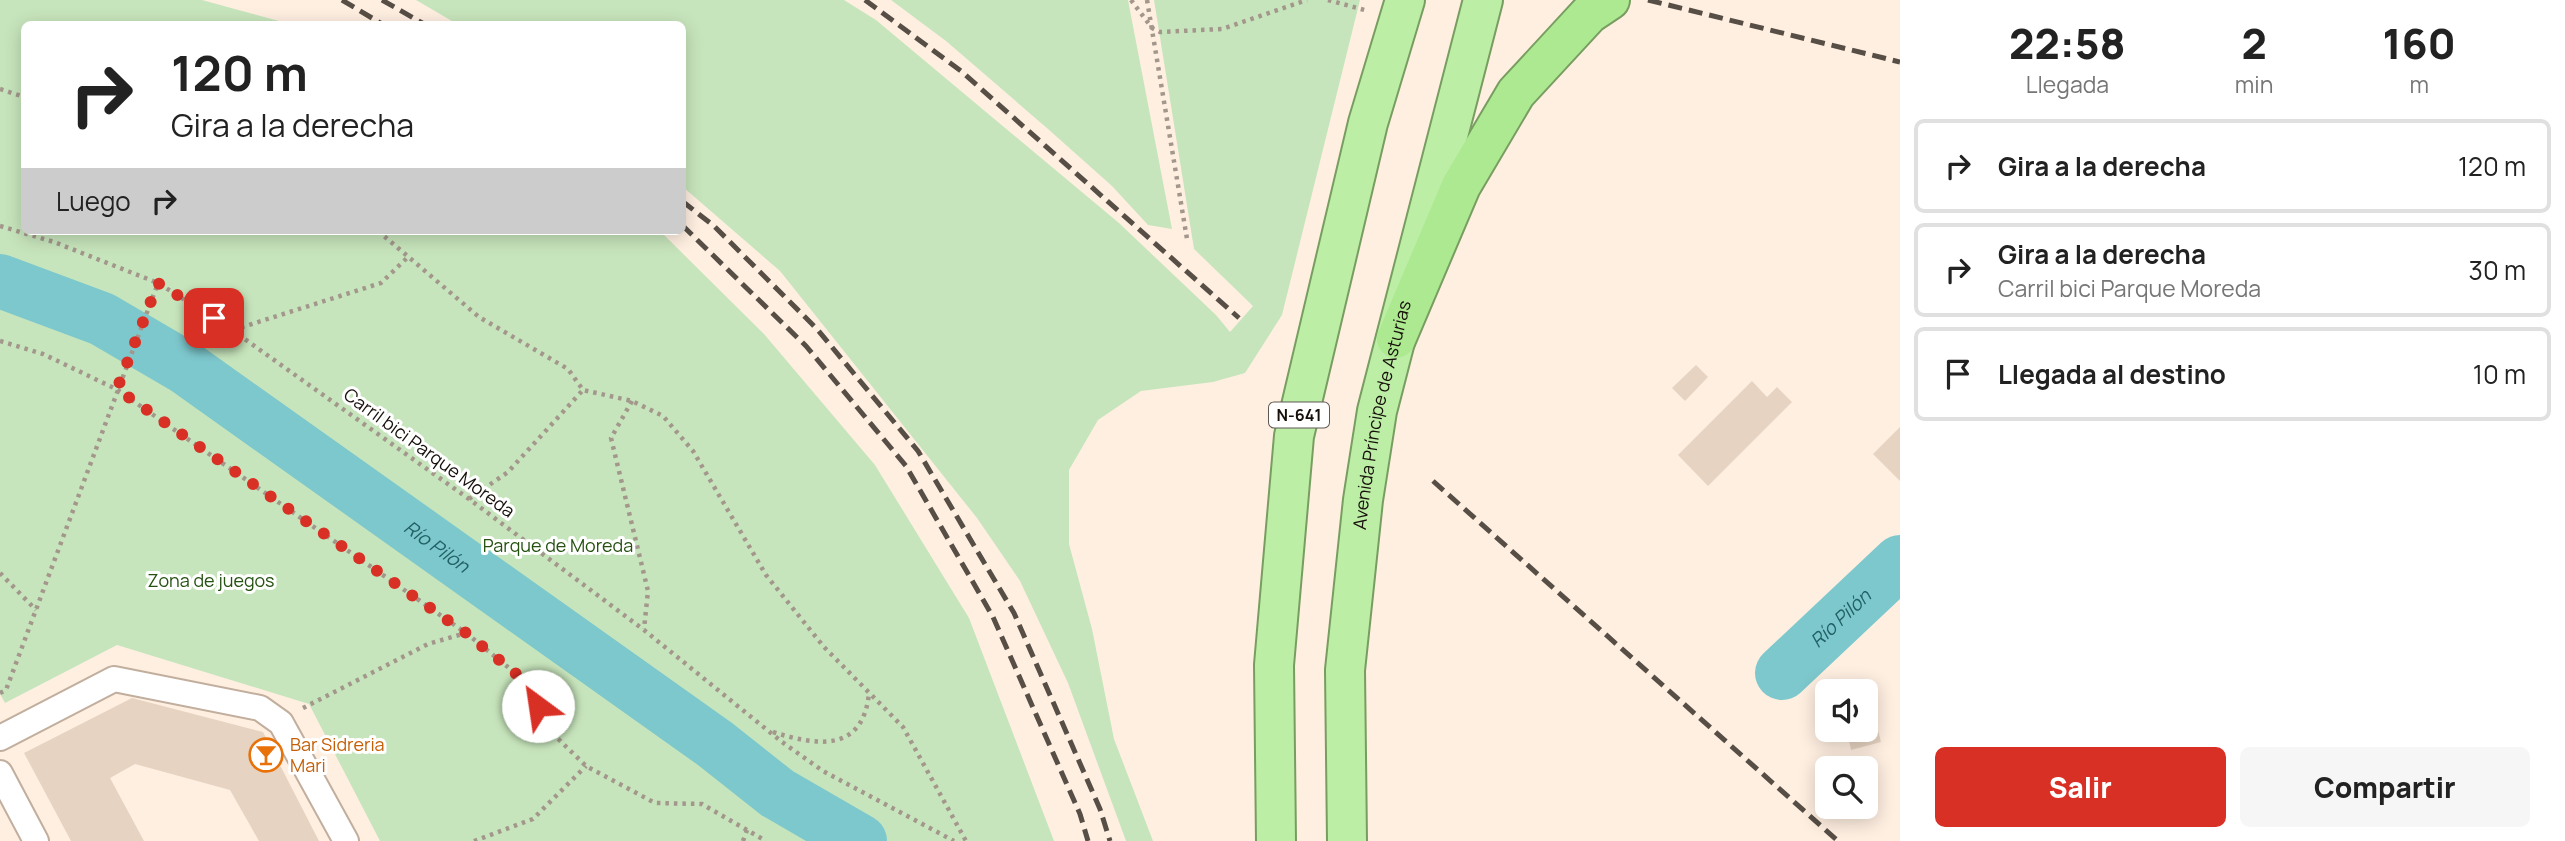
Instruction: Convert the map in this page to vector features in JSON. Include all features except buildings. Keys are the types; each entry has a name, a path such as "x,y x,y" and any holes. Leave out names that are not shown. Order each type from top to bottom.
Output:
{"highway":[{"name":"N-641","path":"1276,841 1274,665 1294,436 1368,123 1405,0"},
{"name":"Avenida Príncipe de Asturias","path":"1347,841 1345,670 1375,423 1483,1"},
{"path":"1396,339 1461,186 1516,93 1599,7"}],"street":[{"path":"0,738 114,679 260,708 281,723 346,841"},
{"path":"0,773 36,841"}],"path":[{"path":"1131,0 1152,28 1160,32 1222,29 1307,0"},
{"path":"1147,0 1187,239"},
{"path":"0,89 21,96"},
{"name":"Carril bici Parque Moreda","path":"0,226 21,232"},
{"name":"Carril bici Parque Moreda","path":"30,235 158,283 232,330 469,499 644,630 768,731 823,771 954,841"},
{"path":"383,235 479,317 568,369 583,390 632,401 663,415 693,451 766,575 824,647 903,727 966,841"},
{"path":"232,330 381,283 408,257"},
{"path":"0,693 6,690 158,283"},
{"path":"0,341 43,354 117,389 466,633 530,685 546,727 586,766 655,803 702,804 766,841"},
{"path":"469,499 508,472 583,390"},
{"path":"632,401 611,438 648,591 644,630"},
{"path":"0,573 36,610"},
{"path":"281,723 310,704 428,644 466,633"},
{"path":"768,731 807,743 828,743 846,736 859,724 867,708 869,692"},
{"path":"474,841 533,819 586,766"},
{"path":"743,841 747,830"}],"green space":[{"name":"Parque de Moreda","path":"0,0 202,0 279,21 21,21 21,235 664,235 764,334 875,465 969,618 1054,841 380,841 309,704 117,645 5,703 0,694"},
{"path":"416,0 844,0 876,20 1119,223 1216,315 1230,332 1253,306 1194,249 1154,0 1360,0 1282,315 1245,373 1213,382 1141,391 1098,420 1069,470 1069,544 1092,629 1114,739 1153,841 1126,841 1068,683 1020,581 977,518 780,271 686,190 686,21 452,21"},
{"path":"891,0 1128,0 1172,229 1148,225 1112,186 1048,129 946,41"}],"waterway":[{"name":"Río Pilón","path":"0,281 102,319 186,368 715,744 777,793 860,841"},
{"name":"Río Pilón","path":"1782,673 1900,562"}],"railway":[{"path":"342,0 377,21"},
{"path":"382,0 419,21"},
{"path":"865,0 961,71 1239,318"},
{"path":"1648,0 1900,62"},
{"path":"686,204 714,226 817,329 918,451 1014,613 1100,809 1110,841"},
{"path":"686,229 806,346 906,466 993,617 1080,814 1088,841"},
{"path":"1433,481 1838,841"}],"place":[{"name":"Bar Sidreria Mari","path":"266,755"}],"route":[{"path":"214,318 158,283 117,389 466,633 530,685 538,706"}],"park label":[{"name":"Zona de juegos","path":"211,581"}]}
